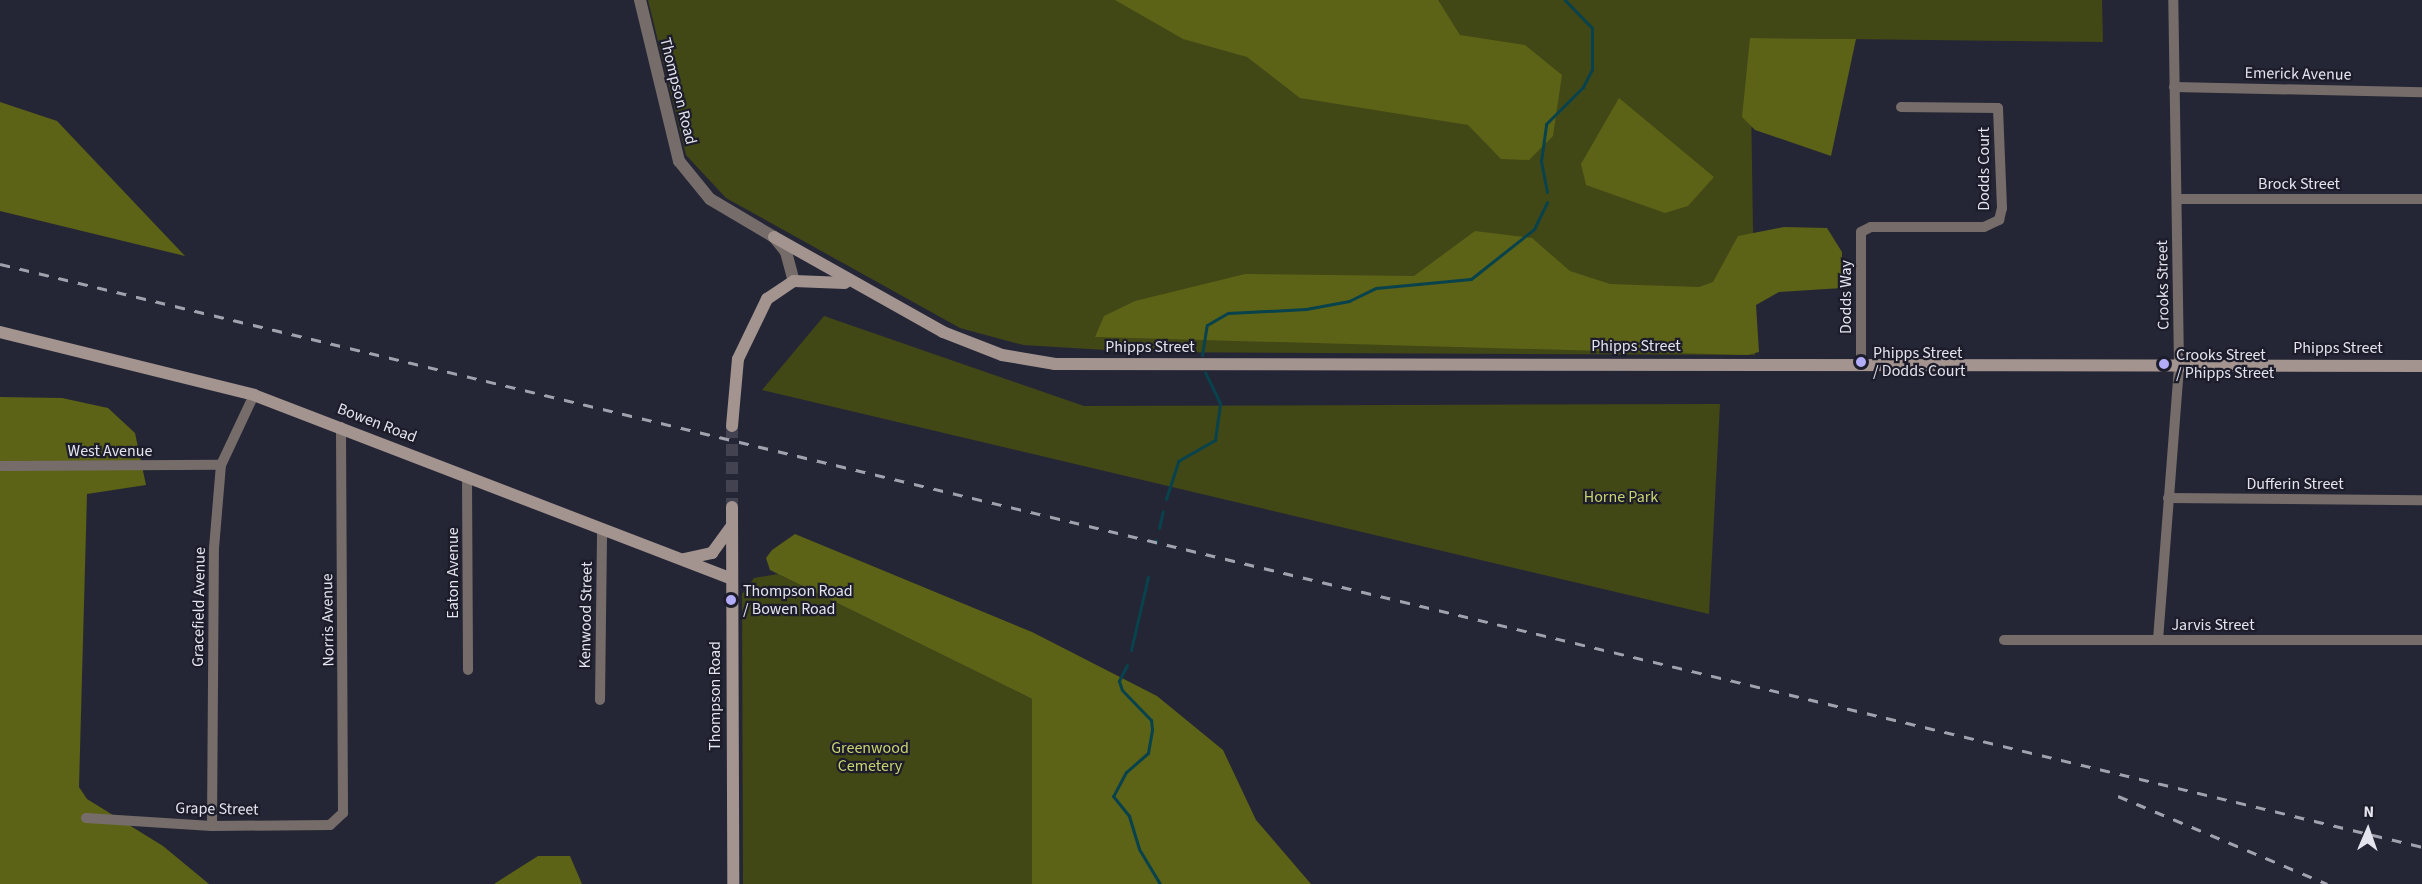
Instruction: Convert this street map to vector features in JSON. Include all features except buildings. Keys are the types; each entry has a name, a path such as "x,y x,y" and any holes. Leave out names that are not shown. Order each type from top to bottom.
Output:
{"main road":[{"path":"774,237 866,290"},
{"path":"732,426 734,376 748,331 767,299 794,281 835,280 866,290"},
{"name":"Phipps Street","path":"866,290 978,347 1055,364 1861,362 2422,366"},
{"name":"Bowen Road","path":"0,332 254,395 467,476 602,531 732,579"},
{"name":"Thompson Road","path":"663,554 695,559 712,553 728,533 733,510 734,884"}],"street":[{"name":"Thompson Road","path":"640,0 679,161 711,199 774,237 786,252 794,281"},
{"name":"Crooks Street","path":"2158,640 2179,364 2173,0"},
{"name":"Emerick Avenue","path":"2174,87 2422,92"},
{"name":"Dodds Court","path":"1861,232 1871,227 1984,227 2000,220 1998,108 1901,107"},
{"name":"Brock Street","path":"2176,199 2422,199"},
{"name":"Dodds Way","path":"1861,232 1861,362"},
{"name":"Gracefield Avenue","path":"212,826 214,548 221,465 254,395"},
{"name":"Norris Avenue","path":"341,427 343,813"},
{"name":"West Avenue","path":"0,466 221,465"},
{"name":"Eaton Avenue","path":"467,476 468,670"},
{"name":"Dufferin Street","path":"2169,498 2422,500"},
{"name":"Kenwood Street","path":"600,700 602,531"},
{"name":"Jarvis Street","path":"2004,640 2422,640"},
{"name":"Grape Street","path":"86,818 212,826 330,825 343,813"}],"green space":[{"path":"648,0 2102,0 2103,42 1750,38 1755,355 1139,352 1023,345 960,328 726,198 686,155"},
{"path":"1115,0 1438,0 1460,35 1525,45 1562,75 1553,136 1529,160 1501,159 1468,125 1300,98 1247,57 1183,39"},
{"path":"1750,38 1856,39 1831,156 1755,130 1742,117"},
{"path":"1619,98 1714,177 1688,206 1665,213 1586,185 1581,164"},
{"path":"0,102 57,121 185,256 0,211"},
{"path":"1784,227 1827,228 1842,252 1842,288 1779,292 1756,305 1759,352 1747,355 1095,337 1104,316 1135,301 1245,274 1414,276 1475,231 1532,238 1570,271 1610,284 1699,287 1713,282 1738,236"},
{"name":"Horne Park","path":"824,316 1084,406 1720,404 1709,614 762,390"},
{"path":"0,397 62,398 108,408 135,433 146,485 87,494 79,787 87,799 163,846 209,884 0,884"},
{"path":"795,534 1032,632 1157,696 1223,750 1256,820 1311,884 1032,884 1032,699 770,570 766,558 772,550"},
{"name":"Greenwood Cemetery","path":"778,574 1032,699 1032,884 743,884 742,594 754,578"},
{"path":"538,856 570,856 582,884 494,884"}],"waterway":[{"path":"1547,192 1541,161 1546,124 1583,87 1592,69 1592,28 1565,0"},
{"path":"1202,355 1207,325 1228,313 1306,309 1349,301 1376,288 1471,279 1534,229 1547,202"},
{"path":"1166,499 1178,461 1215,440 1220,403 1205,372"},
{"path":"1159,528 1163,511"},
{"path":"1131,650 1148,577"},
{"path":"1127,665 1119,681 1122,690 1151,720 1152,730 1148,753 1126,772 1113,796 1129,816 1139,849 1160,884"}],"tunnel":[{"path":"732,426 732,507"}],"railway":[{"path":"0,264 2422,847"},
{"path":"2118,796 2327,884"}],"place":[{"name":"Phipps Street / Dodds Court","path":"1861,362"},
{"name":"Crooks Street / Phipps Street","path":"2164,364"},
{"name":"Thompson Road / Bowen Road","path":"731,600"}]}
